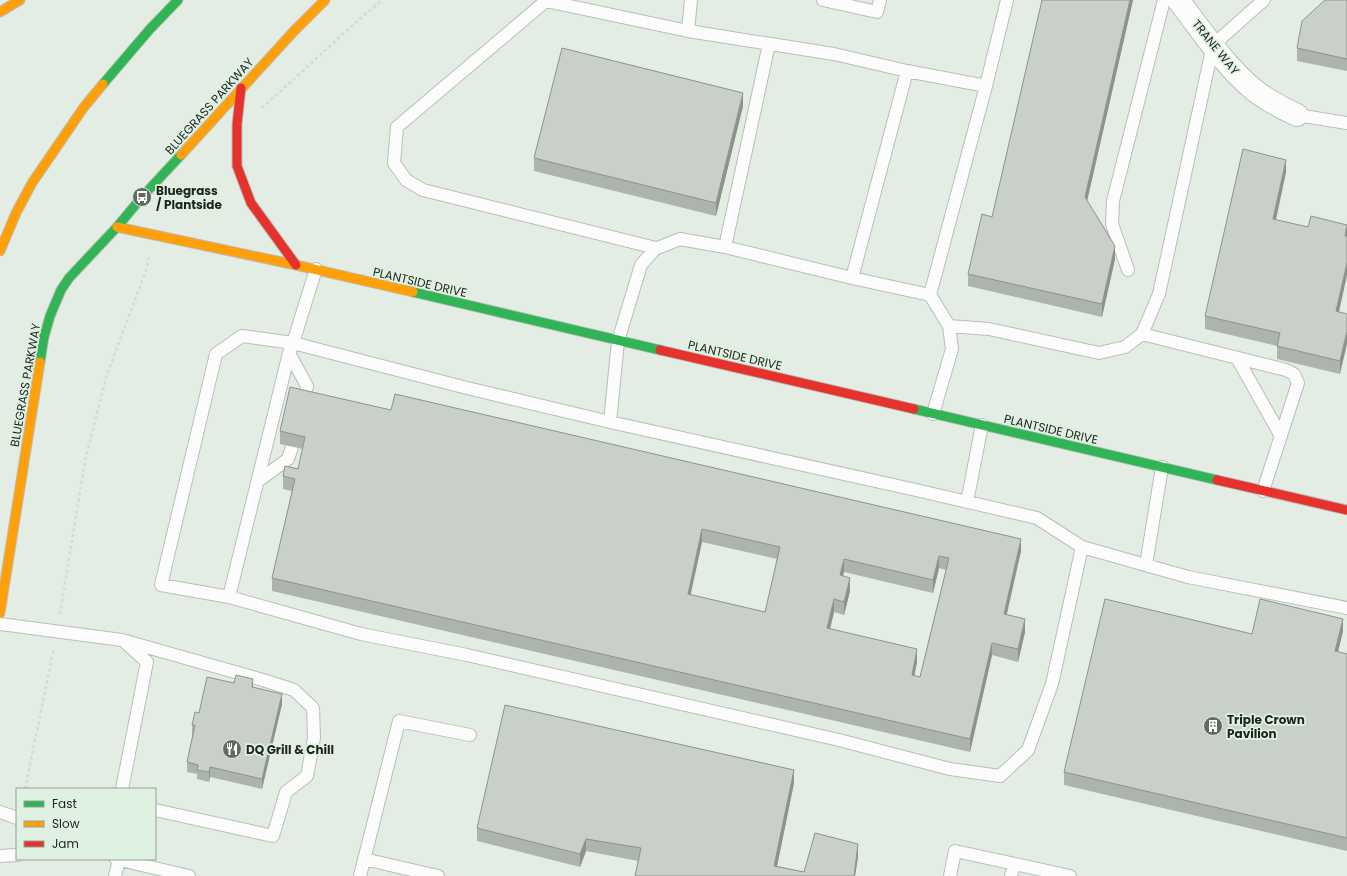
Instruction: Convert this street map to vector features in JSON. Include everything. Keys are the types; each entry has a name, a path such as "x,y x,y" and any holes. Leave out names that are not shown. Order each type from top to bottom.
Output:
{"main road":[{"path":"0,12 20,0"},
{"path":"0,251 16,213 32,183 84,107 150,29 178,0"},
{"name":"BLUEGRASS PARKWAY","path":"0,612 44,337 50,316 61,290 69,278 117,227 142,197 241,88 325,0"},
{"path":"241,88 237,124 237,166 251,203 296,264"},
{"name":"PLANTSIDE DRIVE","path":"117,227 296,264 316,270 1347,510"}],"street":[{"name":"TRANE WAY","path":"1178,0 1229,66 1255,90 1278,106 1297,115"}],"lane":[{"path":"656,248 423,190 406,180 394,163 397,128 547,0 688,31 834,54 907,71 986,86"},
{"path":"688,31 691,0"},
{"path":"823,0 877,12 880,0"},
{"path":"930,295 1008,0"},
{"path":"1128,270 1112,224 1113,201 1164,0"},
{"path":"949,326 989,329 1098,353 1125,347 1142,334 1159,294 1213,45 1264,0"},
{"path":"725,247 769,44"},
{"path":"852,278 907,71"},
{"path":"1297,115 1347,123"},
{"path":"610,422 618,340 641,265 656,248 680,239 725,247 852,278 930,295 949,326 952,349 933,414"},
{"path":"229,597 291,348 316,270"},
{"path":"1142,334 1286,370 1294,374 1298,383 1263,491"},
{"path":"1082,547 1052,684 1028,750 1000,776 950,769 839,740 467,655 361,634 229,597 161,585 216,354 242,336 610,422 1037,518 1082,547 1188,577 1347,608"},
{"path":"291,348 307,386 303,403"},
{"path":"1237,358 1281,436"},
{"path":"967,502 982,425"},
{"path":"258,481 288,459 292,447"},
{"path":"1146,565 1162,467"},
{"path":"0,624 122,640 294,690 313,708 314,738 307,776 286,792 273,836 156,810"},
{"path":"122,640 147,662 122,788"},
{"path":"360,876 399,721 470,735"},
{"path":"0,812 16,818"},
{"path":"950,876 955,851 1070,876"},
{"path":"0,856 16,855"},
{"path":"364,859 438,876"},
{"path":"115,876 117,860"},
{"path":"121,860 189,876"},
{"path":"1011,876 1014,864"}],"path":[{"path":"262,109 382,0"},
{"path":"59,618 85,461 107,374 146,271"},
{"path":"25,788 55,642"}],"building":[{"path":"1042,0 1130,0 1085,197 1115,246 1102,304 968,274 982,214 992,217"},
{"path":"1325,0 1347,0 1347,59 1297,48 1302,21"},
{"path":"562,48 743,93 716,203 534,158"},
{"path":"1243,149 1286,160 1273,219 1308,227 1311,216 1347,225 1345,236 1347,236 1347,263 1336,311 1347,314 1347,331 1340,361 1277,346 1280,333 1205,316"},
{"path":"290,387 391,410 395,394 1021,539 1004,614 1025,619 1018,649 992,643 970,739 272,578 295,479 283,476 285,466 298,469 305,437 280,431","holes":["702,529 780,547 765,612 688,594","939,556 949,558 920,677 912,675 917,649 827,628 834,599 844,602 850,578 840,575 844,559 933,580"]},
{"name":"Triple Crown Pavilion","path":"1105,599 1252,634 1260,599 1343,619 1335,651 1347,654 1347,838 1064,772"},
{"name":"DQ Grill & Chill","path":"236,675 253,679 252,687 282,694 262,779 210,767 209,772 197,770 198,765 187,762 195,725 192,725 195,712 199,713 207,677 234,683"},
{"path":"505,705 794,770 774,866 804,872 815,833 858,844 854,876 635,876 641,848 586,839 580,854 477,828"}],"traffic: fast":[{"path":"103,84 150,29 178,0"},
{"path":"40,362 44,337 50,316 61,290 69,278 181,155"},
{"path":"413,292 660,350"},
{"path":"914,409 1217,480"}],"traffic: slow":[{"path":"0,12 20,0"},
{"path":"181,155 294,31 325,0"},
{"path":"0,251 16,213 32,183 84,107 103,84"},
{"path":"117,227 296,265 413,292"},
{"path":"0,613 40,362"}],"traffic: jam":[{"path":"241,88 237,124 237,166 251,203 296,265"},
{"path":"660,350 914,409"},
{"path":"1217,480 1347,510"}],"place":[{"name":"Bluegrass / Plantside","path":"142,197"},
{"name":"Triple Crown Pavilion","path":"1213,726"},
{"name":"DQ Grill & Chill","path":"232,749"}]}
